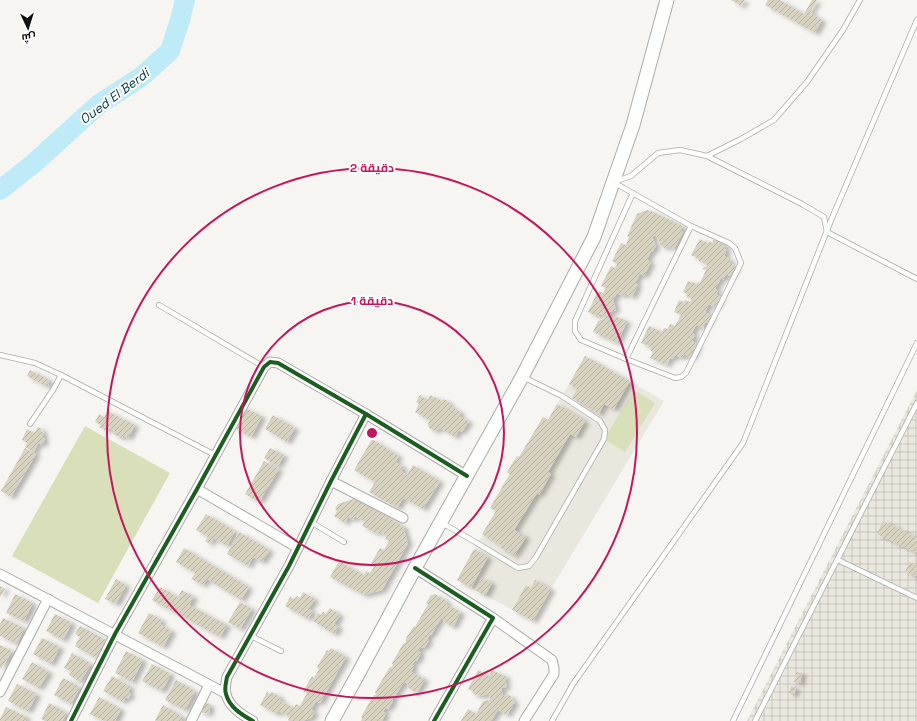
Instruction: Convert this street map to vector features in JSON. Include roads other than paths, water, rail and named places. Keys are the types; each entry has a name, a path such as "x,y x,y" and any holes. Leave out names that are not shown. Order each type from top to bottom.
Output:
{"main road":[{"path":"332,721 415,568 522,377 594,237 633,125 667,0"}],"street":[{"path":"71,721 116,634 196,489 264,367 270,362 278,363 366,414 467,476"},
{"path":"253,721 244,716 229,702 225,693 227,677 289,566 366,414"},
{"path":"331,481 403,518"},
{"path":"196,489 298,548"},
{"path":"415,568 493,618 552,660 554,674 524,721"},
{"path":"0,574 225,693"},
{"path":"0,692 48,599"},
{"path":"434,721 493,618"},
{"path":"191,721 209,685"}],"lane":[{"path":"707,156 774,120 807,82 843,30 860,0"},
{"path":"552,721 574,684 743,443 827,232 917,20"},
{"path":"613,182 631,176 658,153 680,150 707,156 802,204 824,217 827,232"},
{"path":"613,182 633,193 691,226 729,243 735,248 741,263 686,373 675,378 581,340 575,331 575,321 633,193"},
{"path":"626,359 691,226"},
{"path":"827,232 917,279"},
{"path":"159,305 264,367"},
{"path":"733,721 917,343"},
{"path":"0,355 35,363 61,375 215,455"},
{"path":"30,424 53,390 61,375"},
{"path":"441,522 518,568 529,566 536,557 604,439 605,430 600,421 562,396 522,377"},
{"path":"755,721 917,403"},
{"path":"311,522 344,542"},
{"path":"838,560 917,598"},
{"path":"251,636 281,651"}],"waterway":[{"name":"Oued El Berdi","path":"0,190 33,164 98,105 141,77 170,51 185,0"}]}
